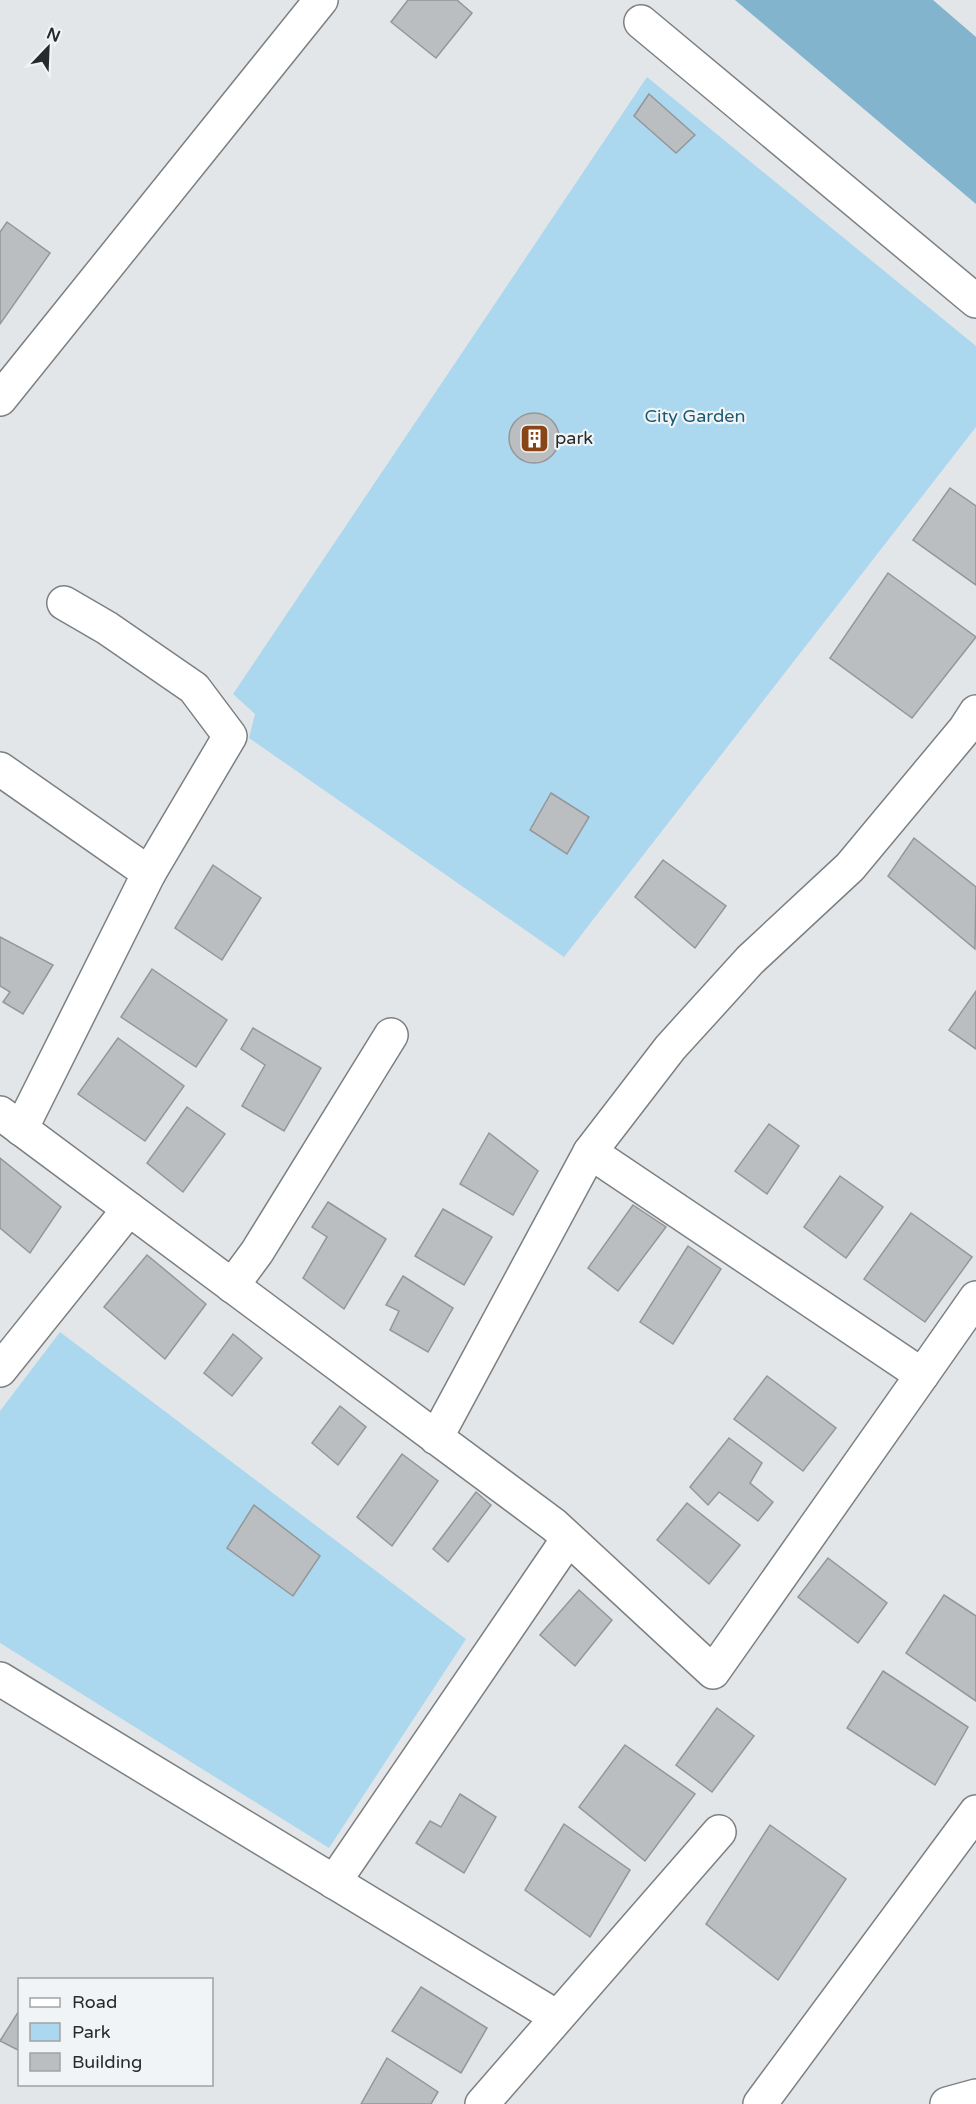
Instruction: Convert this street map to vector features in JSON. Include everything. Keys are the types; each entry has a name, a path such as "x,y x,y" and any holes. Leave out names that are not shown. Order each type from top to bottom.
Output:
{"street":[{"path":"0,399 321,0"},
{"path":"641,22 976,301"},
{"path":"64,603 107,628 194,688 230,736 149,873 10,1121 554,1525 713,1672 976,1298"},
{"path":"436,1438 590,1152 670,1048 750,960 850,867 965,729 976,712"},
{"path":"0,769 149,873"},
{"path":"232,1286 264,1242 391,1035"},
{"path":"590,1152 922,1375"},
{"path":"0,1370 129,1209"},
{"path":"334,1882 568,1539"},
{"path":"0,1679 557,2017"},
{"path":"760,2104 976,1812"},
{"path":"482,2104 718,1832"},
{"path":"947,2104 976,2096"}],"green space":[{"name":"City Garden","path":"647,77 976,346 976,427 564,957 249,738 255,714 233,694"},
{"path":"60,1332 466,1639 329,1848 0,1643 0,1411"}],"shaded area":[{"path":"735,0 933,0 976,37 976,204"}],"building":[{"path":"408,0 457,0 472,13 436,58 391,22"},
{"path":"649,94 695,135 676,153 634,116"},
{"path":"7,222 50,253 0,324 0,232"},
{"name":"park","path":"539,413 552,420 558,428 558,448 552,456 544,462 529,463 516,456 510,448 509,433 516,420 524,414"},
{"path":"950,488 976,506 976,585 913,540"},
{"path":"888,573 976,637 912,718 830,658"},
{"path":"551,793 589,817 567,854 530,830"},
{"path":"914,838 976,887 975,949 888,876"},
{"path":"663,860 726,906 695,948 635,897"},
{"path":"213,865 261,898 222,960 175,928"},
{"path":"0,937 53,965 23,1014 3,1002 10,992 0,986"},
{"path":"152,969 227,1020 196,1067 121,1017"},
{"path":"976,991 976,1049 949,1030"},
{"path":"253,1028 321,1068 284,1131 242,1106 265,1065 241,1049"},
{"path":"118,1038 184,1086 145,1141 78,1094"},
{"path":"187,1107 225,1134 183,1192 147,1163"},
{"path":"769,1124 799,1146 767,1194 735,1171"},
{"path":"489,1133 538,1171 513,1215 460,1184"},
{"path":"0,1158 61,1207 30,1253 0,1228"},
{"path":"840,1176 883,1207 846,1258 804,1227"},
{"path":"328,1202 386,1239 344,1309 303,1278 327,1237 312,1227"},
{"path":"633,1205 666,1227 618,1291 588,1268"},
{"path":"443,1209 492,1237 464,1285 415,1256"},
{"path":"911,1213 972,1257 925,1322 864,1279"},
{"path":"688,1246 721,1269 673,1344 640,1322"},
{"path":"147,1255 206,1304 165,1359 104,1307"},
{"path":"403,1276 453,1308 428,1352 390,1330 399,1311 386,1305"},
{"path":"233,1334 262,1358 232,1396 204,1373"},
{"path":"767,1376 836,1428 803,1471 734,1419"},
{"path":"340,1406 366,1427 338,1465 312,1443"},
{"path":"729,1438 762,1463 750,1483 773,1502 758,1521 719,1492 708,1505 690,1487"},
{"path":"402,1454 438,1481 392,1546 357,1517"},
{"path":"476,1492 491,1505 448,1562 433,1549"},
{"path":"687,1503 740,1545 709,1584 657,1540"},
{"path":"254,1505 320,1556 293,1596 227,1548"},
{"path":"828,1558 887,1603 858,1643 798,1597"},
{"path":"579,1590 612,1620 575,1666 540,1635"},
{"path":"944,1595 976,1616 976,1701 906,1653"},
{"path":"883,1671 968,1727 935,1785 847,1728"},
{"path":"717,1708 754,1736 712,1792 676,1765"},
{"path":"625,1745 695,1794 645,1861 579,1807"},
{"path":"460,1794 496,1817 464,1873 416,1843 430,1821 441,1827"},
{"path":"564,1824 630,1870 590,1937 525,1890"},
{"path":"770,1825 846,1879 778,1980 706,1924"},
{"path":"421,1987 487,2028 461,2073 392,2031"},
{"path":"18,2012 18,2050 0,2041"},
{"path":"387,2058 438,2092 431,2104 361,2104"}],"place":[{"name":"park","path":"534,438"}]}
